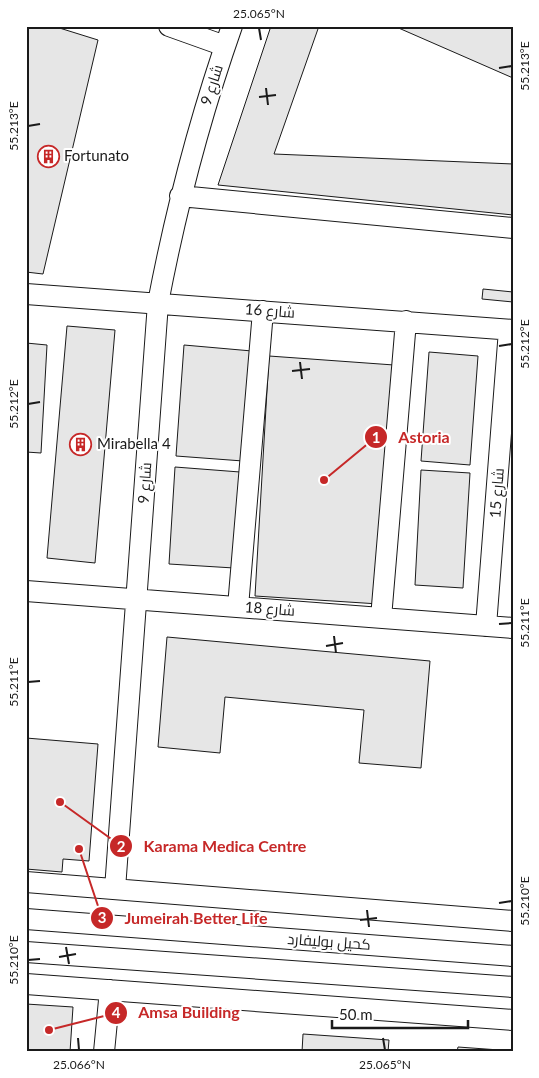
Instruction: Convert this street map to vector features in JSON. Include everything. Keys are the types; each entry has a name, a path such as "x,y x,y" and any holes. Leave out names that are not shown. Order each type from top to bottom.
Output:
{"street":[{"path":"169,26 225,46"},
{"name":"شارع 9","path":"116,889 158,303 180,196 199,128 232,26"},
{"path":"180,196 513,228"},
{"name":"شارع 16","path":"26,294 511,330"},
{"path":"238,607 263,311"},
{"path":"381,618 406,321"},
{"name":"شارع 15","path":"486,626 511,330"},
{"name":"شارع 18","path":"26,591 513,628"},
{"path":"26,882 513,921"},
{"name":"كحيل بوليفارد","path":"26,919 513,956"},
{"path":"26,952 513,987"},
{"path":"26,984 513,1020"},
{"path":"104,1052 110,990"}],"building":[{"name":"Fortunato","path":"26,26 53,26 98,40 43,274 26,272"},
{"path":"271,26 319,26 274,154 513,164 513,215 218,185"},
{"path":"394,26 513,26 513,78"},
{"path":"483,289 513,292 513,302 482,299"},
{"name":"Mirabella 4","path":"67,326 115,330 95,563 47,558"},
{"path":"26,343 47,345 41,453 26,452"},
{"path":"184,345 252,351 243,461 176,456"},
{"path":"429,352 478,356 470,465 421,461"},
{"path":"269,356 394,365 379,604 255,596"},
{"path":"175,467 240,472 234,568 169,564"},
{"path":"421,470 470,473 463,588 415,585"},
{"path":"167,637 430,661 421,768 359,763 364,710 225,697 220,753 158,747"},
{"path":"26,738 98,744 89,861 63,859 62,872 26,869"},
{"path":"26,1004 73,1007 70,1052 26,1052"},
{"path":"303,1034 389,1040 388,1052 302,1052"},
{"path":"458,1047 513,1051 513,1052 457,1052"}],"place":[{"name":"Fortunato","path":"48,156"},
{"name":"Mirabella 4","path":"81,444"},
{"name":"Astoria","path":"324,480"},
{"name":"Karama Medica Centre","path":"60,802"},
{"name":"Jumeirah Better Life","path":"79,849"},
{"name":"Amsa Building","path":"49,1030"}]}
